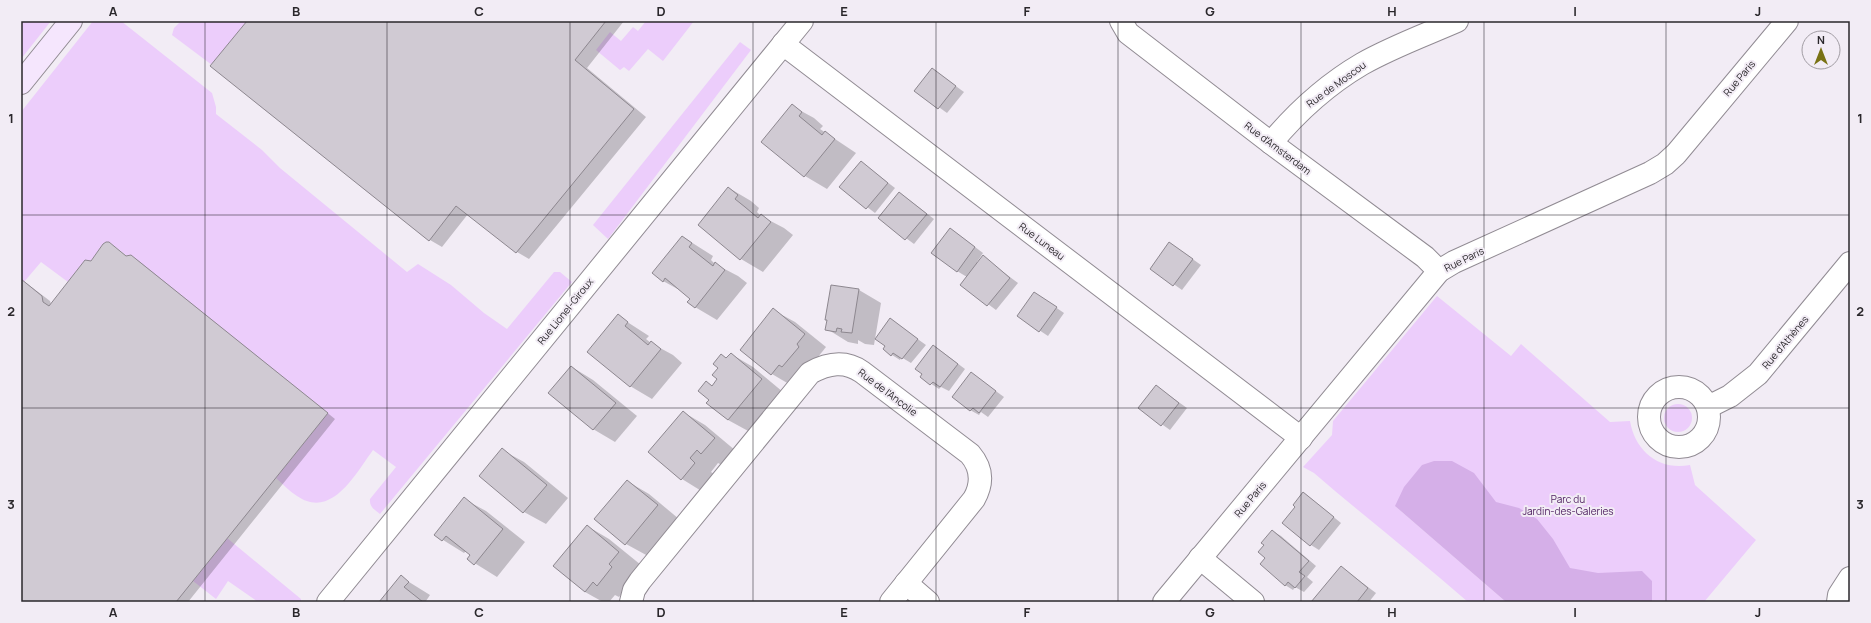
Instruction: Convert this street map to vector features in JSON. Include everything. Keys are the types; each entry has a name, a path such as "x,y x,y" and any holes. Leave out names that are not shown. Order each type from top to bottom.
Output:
{"street":[{"path":"21,83 71,21"},
{"name":"Rue Lionel-Giroux","path":"328,602 802,21"},
{"name":"Rue d'Amsterdam","path":"1121,21 1128,33 1271,143 1425,257 1439,271"},
{"name":"Rue de Moscou","path":"1271,143 1303,108 1351,71 1374,58 1457,21"},
{"name":"Rue Paris","path":"1164,602 1439,271 1454,262 1650,173 1664,164 1686,143 1787,21"},
{"name":"Rue Luneau","path":"783,44 1301,438"},
{"name":"Rue d'Athènes","path":"1708,407 1730,396 1758,374 1850,263"},
{"name":"Rue de l'Ancolie","path":"631,602 634,590 640,581 810,374 819,368 837,364 846,364 858,370 970,454 979,467 981,483 974,500 891,602"},
{"path":"1200,558 1252,602"},
{"path":"906,584 928,602"}],"green space":[{"path":"21,21 51,21 21,59"},
{"path":"93,21 121,21 212,93 216,107 216,114 262,150 280,168 407,272 418,264 451,285 484,313 507,329 554,272 560,272 572,282 380,514 371,506 370,499 396,467 373,450 342,491 332,498 321,502 310,502 297,496 276,478 328,413 109,242 103,244 91,261 85,260 68,282 41,262 24,282 21,279 21,112"},
{"path":"181,21 247,21 212,65 172,35 174,28"},
{"path":"646,21 694,21 663,61 648,49 629,71 624,67 620,70 596,50 610,32 621,41 633,27 638,31"},
{"path":"740,42 751,50 608,239 593,225"},
{"name":"Parc du Jardin-des-Galeries","path":"1437,296 1511,356 1521,344 1610,422 1630,421 1637,441 1643,450 1650,456 1659,462 1668,465 1690,465 1695,485 1756,540 1704,602 1539,602 1395,506 1506,602 1468,602 1314,473 1303,467 1332,435 1333,421"},
{"path":"1678,404 1688,408 1692,418 1688,428 1678,432 1668,428 1664,418 1668,408"},
{"path":"227,538 301,599 301,602 258,602 228,581 216,599 193,581"}],"shaded area":[{"path":"1434,461 1452,461 1474,473 1496,502 1519,508 1537,519 1553,539 1570,568 1598,573 1642,571 1652,581 1652,602 1506,602 1395,506 1404,487 1422,465"}],"building":[{"path":"247,21 606,21 575,60 634,109 516,253 456,206 429,241 210,66"},
{"path":"932,68 956,86 938,109 914,91"},
{"path":"792,104 802,112 799,116 822,135 825,131 835,139 804,177 761,142"},
{"path":"861,161 888,183 866,209 839,187"},
{"path":"728,187 738,195 735,199 758,218 761,214 771,222 740,260 698,225"},
{"path":"899,192 927,214 905,240 878,218"},
{"path":"950,228 975,247 957,272 931,253"},
{"path":"682,236 692,243 689,247 713,266 715,262 725,270 695,308 687,302 690,299 665,278 663,282 652,273"},
{"path":"106,242 109,242 126,256 131,255 328,413 176,602 21,602 21,279 42,296 43,302 49,306 85,260 91,261"},
{"path":"1169,242 1193,259 1173,286 1150,269"},
{"path":"983,255 1010,278 987,306 960,285"},
{"path":"831,285 859,289 852,333 841,332 842,329 837,328 836,332 825,330 827,320 825,320"},
{"path":"1034,292 1057,307 1039,332 1017,316"},
{"path":"773,308 805,334 797,344 799,347 782,367 779,365 771,375 740,350"},
{"path":"618,314 628,322 625,326 648,345 651,341 661,349 630,387 587,352"},
{"path":"890,318 918,339 902,359 893,353 891,356 883,349 885,346 875,339"},
{"path":"933,345 958,364 940,387 933,382 930,385 920,377 922,374 915,369"},
{"path":"731,353 762,379 728,420 706,403 709,400 698,391 706,381 712,386 717,379 712,375 718,368 713,364 721,354 726,358"},
{"path":"571,366 616,403 593,430 548,393"},
{"path":"971,372 996,391 979,413 973,408 970,411 952,397"},
{"path":"1156,385 1179,403 1161,426 1138,408"},
{"path":"683,411 715,438 701,454 697,450 690,458 695,463 681,480 648,452"},
{"path":"502,448 547,485 523,513 479,476"},
{"path":"627,480 658,505 625,545 594,519"},
{"path":"1303,492 1334,517 1310,546 1282,523 1295,507 1293,505"},
{"path":"464,497 503,529 474,565 467,559 470,555 446,536 442,541 434,535"},
{"path":"587,525 619,552 609,564 612,567 597,586 593,582 585,592 553,566"},
{"path":"1272,530 1309,561 1299,572 1305,576 1295,588 1288,582 1285,586 1260,564 1265,558 1258,552 1264,545 1261,543"},
{"path":"1341,566 1368,588 1357,602 1311,602"},
{"path":"401,575 409,582 404,587 423,602 379,602"}]}
